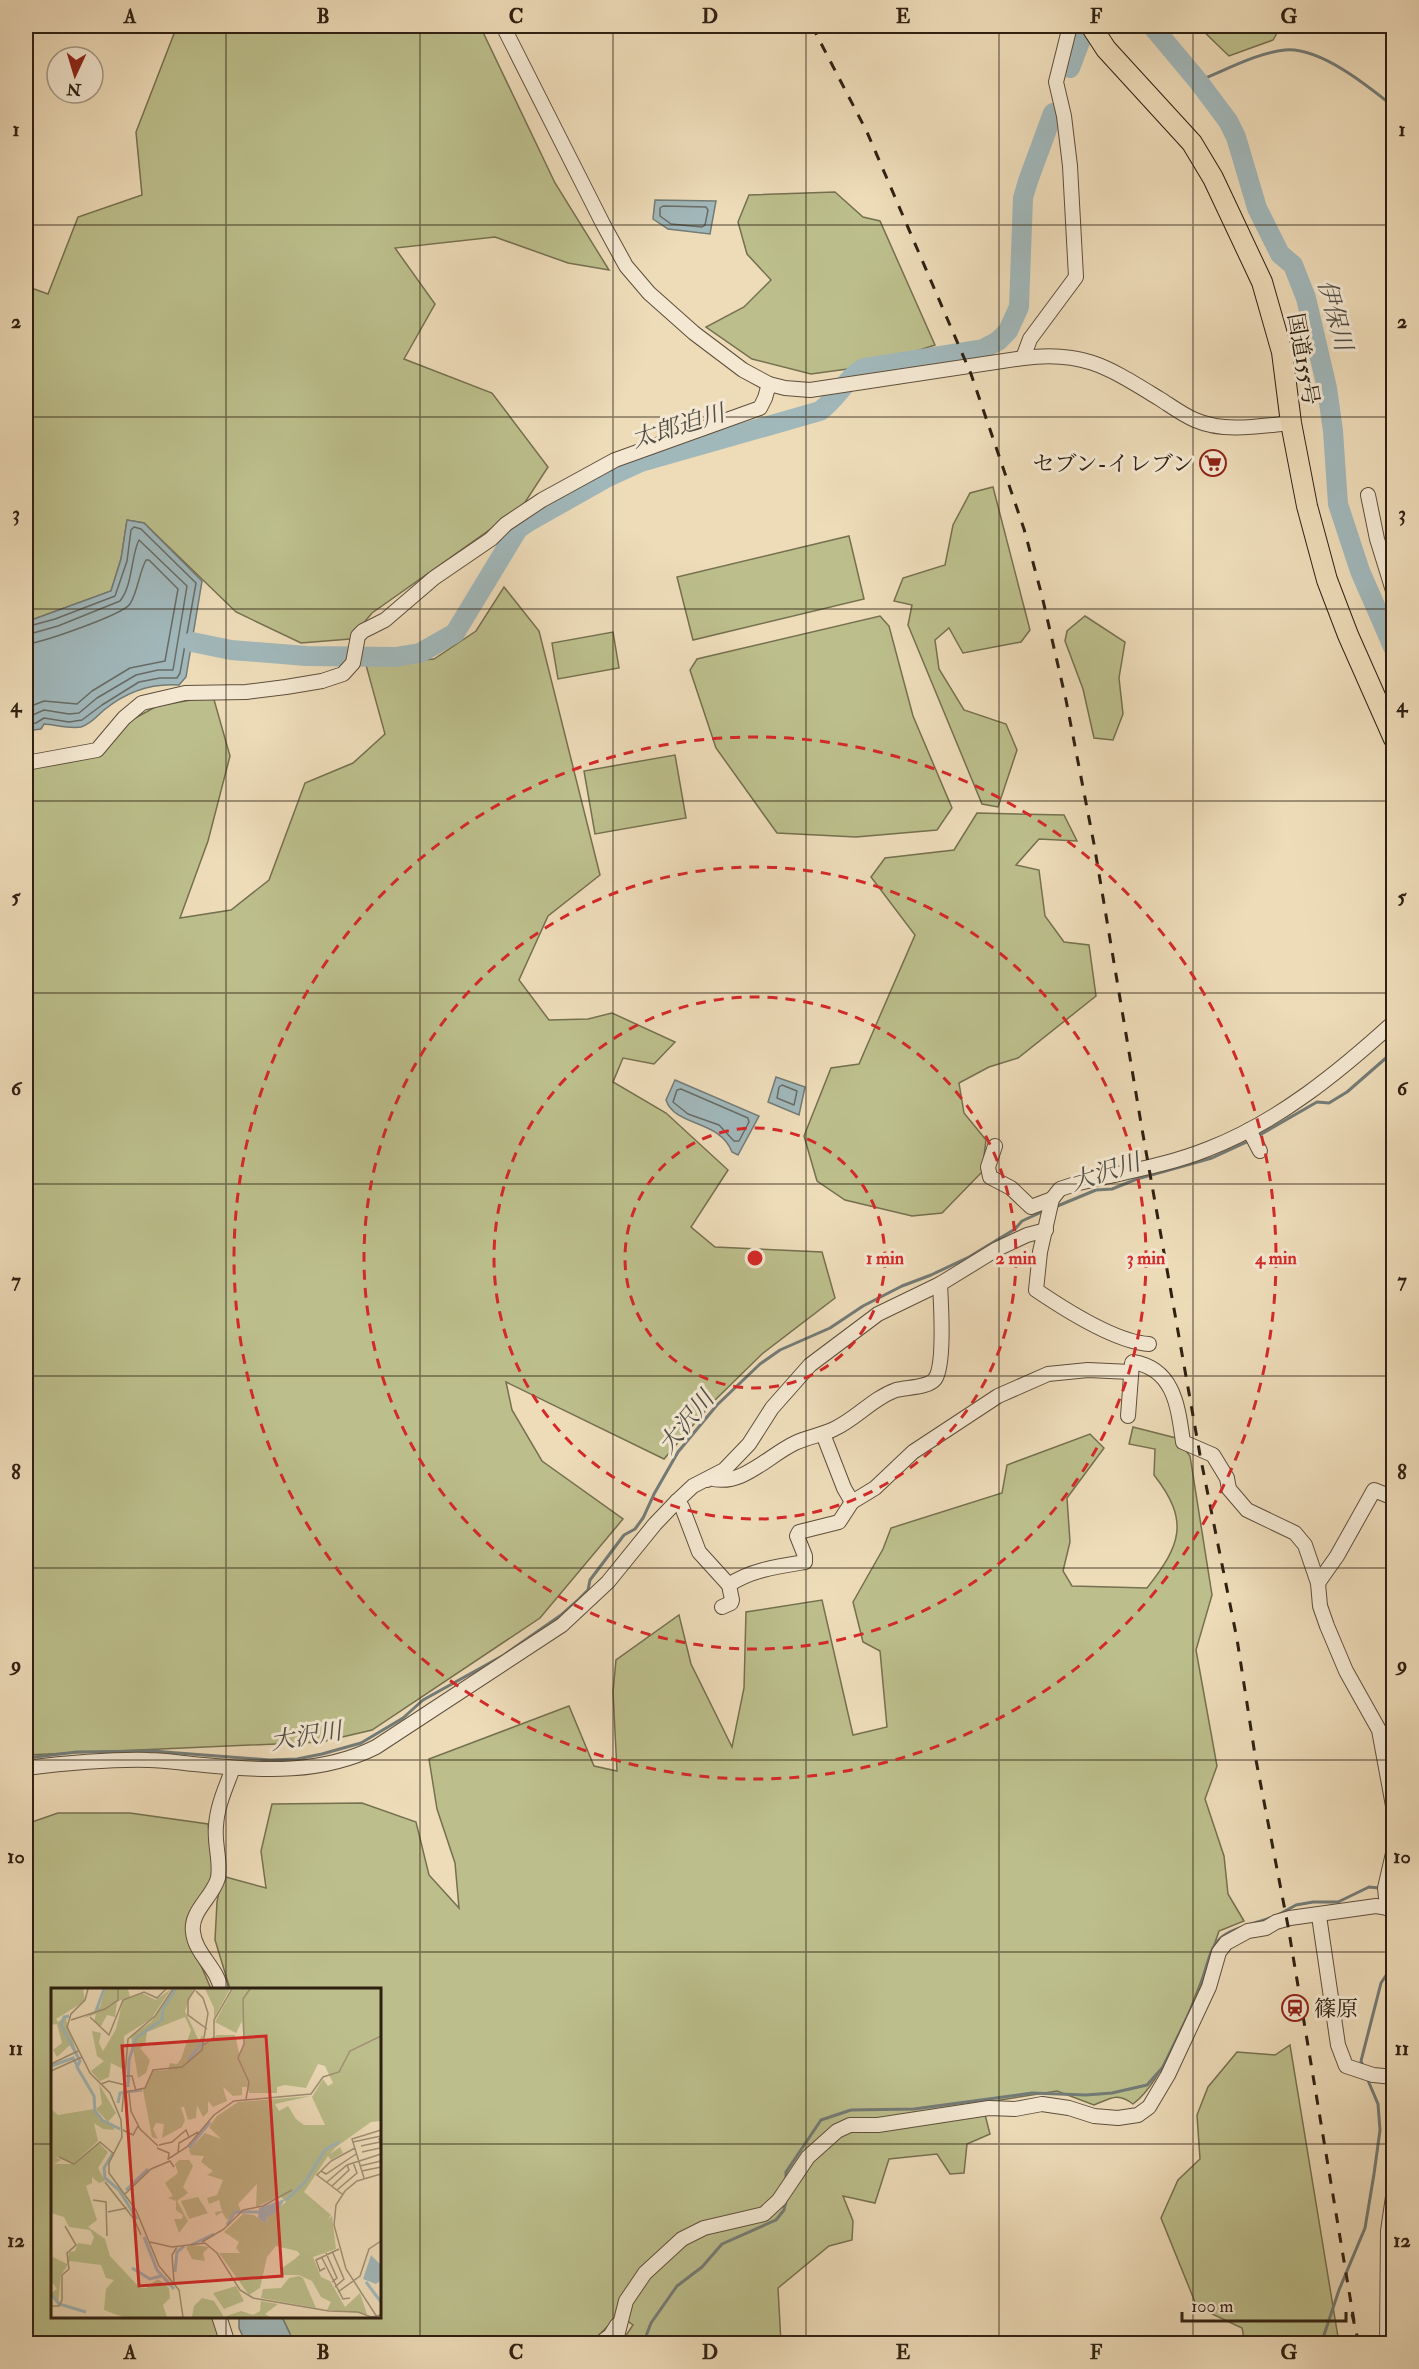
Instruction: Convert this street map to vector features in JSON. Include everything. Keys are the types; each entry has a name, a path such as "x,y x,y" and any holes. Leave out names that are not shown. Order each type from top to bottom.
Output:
{"highway":[{"name":"国道155号","path":"1091,26 1106,49 1192,143 1213,178 1262,282 1282,352 1291,423 1307,506 1327,580 1348,635 1394,739"}],"street":[{"path":"503,26 626,266 654,299 694,333 743,370 769,384 810,390 1023,358 1047,355 1070,356 1089,360 1112,370 1196,421 1225,427 1291,423"},
{"path":"1023,358 1030,339 1076,277 1070,166 1064,116 1056,82 1070,26"},
{"path":"26,763 97,750 124,718 142,703 185,693 246,692 322,681 343,674 353,663 358,636 363,631 385,620 434,578 491,539 506,524 542,500 615,460 760,408 769,384"},
{"path":"1368,495 1377,538 1394,594"},
{"path":"995,1146 988,1167 990,1177 1011,1188 1031,1207 1052,1199 1060,1190 1075,1184 1181,1158 1250,1132 1325,1080 1394,1022"},
{"path":"1250,1132 1260,1150"},
{"path":"1052,1199 1040,1252 1036,1290 1064,1309 1142,1344 1132,1367 1128,1416"},
{"path":"26,1768 70,1763 151,1760 233,1768 285,1770 316,1766 358,1756 376,1747 412,1721 515,1658 562,1625 608,1582 655,1524 677,1501 693,1486 724,1470 749,1444 772,1408 810,1365 878,1314 940,1284 998,1249 1046,1225"},
{"path":"693,1486 710,1478 721,1482 748,1472 796,1443 834,1430 879,1398 896,1390 932,1382 937,1376 942,1332 940,1284"},
{"path":"729,1584 771,1569 805,1562 797,1536 799,1532 839,1522 852,1502 875,1488 913,1452 998,1396 1048,1374 1132,1367 1141,1363 1158,1374 1176,1397 1184,1442 1213,1455 1227,1478 1228,1490 1247,1510 1295,1533 1305,1545 1318,1582 1320,1606 1327,1626 1346,1671 1379,1730 1394,1811"},
{"path":"823,1434 844,1488 852,1502"},
{"path":"1318,1582 1336,1556 1374,1490 1394,1498"},
{"path":"677,1501 682,1507 699,1552 729,1584 731,1604 722,1607"},
{"path":"1379,1730 1394,1728"},
{"path":"221,1988 220,1981 196,1944 192,1929 197,1912 213,1889 218,1877 216,1826 222,1795 233,1768"},
{"path":"615,2343 626,2301 638,2282 682,2239 704,2228 764,2214 779,2200 796,2173 822,2142 850,2125 878,2125 989,2108 1015,2109 1042,2104 1069,2108 1094,2116 1118,2118 1138,2115 1149,2107 1168,2075 1209,1987 1219,1952 1226,1943 1248,1931 1266,1928 1276,1922 1376,1906 1390,1908 1385,1888 1394,1849"},
{"path":"1319,1916 1338,2045 1346,2066 1372,2075 1394,2077"},
{"path":"1387,2343 1389,2231 1394,2190"},
{"path":"220,2318 228,2343"},
{"path":"599,2343 610,2336 619,2324"}],"green space":[{"path":"177,26 480,26 555,183 609,270 568,263 495,237 395,248 435,304 404,359 492,393 548,467 522,507 372,613 350,639 301,643 236,612 144,523 127,520 121,559 111,591 26,622 26,286 48,294 78,217 142,195 136,132"},
{"path":"1198,26 1281,26 1273,40 1229,56"},
{"path":"835,192 863,217 880,221 935,345 870,366 811,374 752,359 706,327 744,307 771,280 747,254 738,222 749,195"},
{"path":"993,487 1030,630 1021,642 963,653 949,628 935,640 939,669 964,710 1006,724 1017,750 998,807 982,804 908,625 912,605 894,601 903,578 945,565 953,525 970,493"},
{"path":"849,536 864,599 693,640 677,577"},
{"path":"504,587 539,631 600,875 548,916 519,980 549,1020 588,1019 612,1013 675,1042 654,1064 623,1058 613,1082 666,1113 728,1170 691,1227 715,1247 822,1252 835,1298 762,1354 712,1403 664,1459 506,1382 512,1410 542,1461 623,1519 540,1618 372,1730 321,1742 26,1755 26,766 100,754 128,722 157,706 213,696 230,756 208,841 180,918 231,910 269,880 305,783 353,763 385,734 366,665 434,659 476,631"},
{"path":"880,616 889,626 913,716 952,808 937,830 856,837 777,833 716,748 690,670 697,659"},
{"path":"1085,616 1125,642 1119,678 1123,714 1113,740 1094,738 1083,689 1065,641 1067,631"},
{"path":"613,632 619,668 558,679 552,643"},
{"path":"675,755 686,818 595,834 584,771"},
{"path":"977,813 1064,815 1077,841 1039,839 1016,865 1039,870 1045,916 1064,942 1089,945 1096,996 1018,1058 989,1067 959,1083 964,1113 986,1140 982,1172 942,1213 912,1216 845,1200 817,1181 804,1136 831,1068 859,1064 915,935 871,877 885,858 954,850"},
{"path":"1133,1427 1176,1438 1190,1456 1212,1595 1196,1650 1217,1766 1205,1799 1224,1856 1228,1894 1244,1921 1219,1931 1172,2050 1146,2091 1133,2104 1119,2097 1094,2105 1057,2091 982,2103 990,2134 967,2144 964,2173 950,2174 937,2154 889,2159 875,2203 843,2196 853,2221 852,2240 829,2246 778,2288 781,2343 621,2343 633,2325 619,2315 596,2338 583,2343 290,2343 291,2336 282,2318 381,2318 381,1988 230,1988 215,1940 217,1902 222,1876 266,1888 261,1851 272,1804 362,1803 416,1822 429,1875 459,1908 455,1863 437,1809 429,1759 569,1706 594,1766 617,1771 613,1692 616,1660 679,1615 691,1664 732,1747 744,1688 746,1612 822,1600 853,1735 887,1727 880,1651 863,1642 853,1602 883,1549 891,1528 1002,1493 1007,1465 1090,1434 1104,1448 1067,1498 1070,1542 1063,1571 1072,1586 1147,1588 1168,1559 1177,1533 1177,1520 1173,1506 1154,1475 1155,1449 1129,1444"},
{"path":"58,1813 130,1813 208,1824 214,1877 198,1901 197,1956 211,1988 51,1988 51,2318 216,2318 224,2343 26,2343 26,1824"},
{"path":"1290,2045 1339,2343 1245,2343 1242,2328 1197,2307 1161,2218 1178,2180 1200,2159 1197,2115 1208,2087 1237,2052 1275,2055"}],"water":[{"path":"655,200 716,201 710,234 668,229 653,219"},
{"path":"127,520 144,523 202,581 186,677 179,685 149,687 121,698 85,726 67,727 44,724 41,729 26,731 26,622 111,591 121,559"},
{"path":"776,1077 805,1087 799,1115 768,1102"},
{"path":"675,1080 759,1116 738,1155 732,1152 726,1141 717,1134 687,1120 671,1109 666,1100"},
{"path":"239,2318 282,2318 291,2336 290,2343 246,2343 239,2328"}],"waterway":[{"name":"伊保川","path":"1152,26 1228,121 1236,137 1257,208 1280,254 1293,265 1306,298 1327,388 1333,431 1338,504 1360,571 1394,649"},
{"name":"太郎迫川","path":"1070,68 1083,34"},
{"path":"1198,81 1263,55 1285,50 1299,51 1328,61 1394,107"},
{"name":"太郎迫川","path":"192,642 231,650 306,656 395,657 420,653 455,633 518,529 606,478 641,462 820,411 852,377 864,368 983,349 998,341 1008,331 1019,307 1023,198 1053,113"},
{"name":"大沢川","path":"1258,1136 1317,1102 1329,1103 1347,1092 1394,1051"},
{"name":"大沢川","path":"1055,1207 1096,1190 1112,1189 1137,1179 1212,1158 1249,1141"},
{"name":"大沢川","path":"26,1758 77,1752 152,1751 270,1760 297,1759 361,1743 403,1718 423,1700 504,1655 561,1615 579,1599 588,1590 590,1580 624,1535 635,1529 643,1518 678,1452 717,1405 760,1364 780,1350 830,1328 863,1306 902,1286 969,1257 1015,1229 1022,1221 1046,1210"},
{"path":"1276,1916 1296,1905 1338,1902 1369,1887 1380,1888"},
{"path":"1198,1995 1208,1960 1218,1941 1236,1929 1270,1918"},
{"path":"1363,2066 1361,2061 1381,1983 1391,1968"},
{"path":"786,2179 786,2172 821,2120 851,2110 914,2109 1032,2093 1086,2095 1112,2093 1147,2085 1163,2067 1195,2001"},
{"path":"1321,2344 1339,2290 1365,2228 1380,2130 1378,2104 1367,2078"},
{"path":"643,2344 651,2323 677,2286 702,2267 722,2244 776,2220 784,2210 786,2201"}],"railway":[{"path":"812,26 867,132 971,374 1024,529 1042,596 1066,700 1094,844 1200,1455 1237,1639 1255,1755 1288,1926 1354,2321"},
{"path":"1352,2314 1359,2344"}],"place":[{"name":"セブン-イレブン","path":"1213,463"},
{"name":"篠原","path":"1295,2008"}]}
